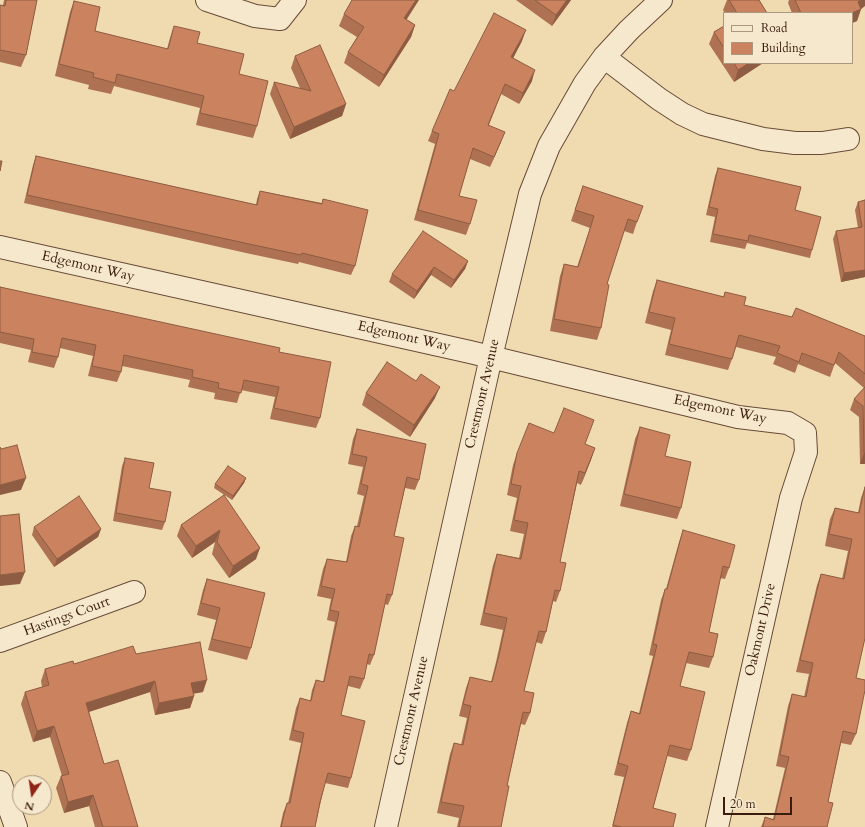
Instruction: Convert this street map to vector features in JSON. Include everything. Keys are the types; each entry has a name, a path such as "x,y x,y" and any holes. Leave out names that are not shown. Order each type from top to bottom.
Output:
{"street":[{"path":"206,0 255,16 280,19 295,0"},
{"name":"Crestmont Avenue","path":"386,827 514,254 538,170 563,119 604,56 661,0"},
{"path":"604,56 659,99 682,114 703,124 763,139 795,143 822,143 848,139"},
{"name":"Edgemont Way","path":"0,247 491,357 738,417 788,423 805,433"},
{"name":"Oakmont Drive","path":"717,827 791,498 806,452 805,433"},
{"name":"Hastings Court","path":"0,642 134,592"},
{"path":"0,782 16,827"}],"building":[{"path":"6,0 37,0 26,55 0,50 0,5 5,6"},
{"path":"352,0 416,0 404,18 415,25 384,75 348,52 364,27 344,14"},
{"path":"535,0 567,0 556,15"},
{"path":"729,0 759,0 766,12 736,12"},
{"path":"795,0 861,0 858,2 861,9 853,13 801,12"},
{"path":"74,1 100,7 95,31 168,49 174,26 200,32 197,43 244,54 239,74 268,81 257,126 200,113 204,96 117,74 115,83 93,77 94,73 59,64"},
{"path":"494,13 526,30 511,57 535,70 523,93 505,84 488,125 505,132 494,157 473,148 459,196 477,200 470,224 418,210 439,134 432,131 450,89 454,91"},
{"path":"723,27 723,46 714,32"},
{"path":"320,45 346,104 294,127 274,82 311,91 295,56"},
{"path":"735,64 747,64 738,70"},
{"path":"36,156 257,205 260,191 322,204 323,199 368,210 355,266 302,253 301,255 27,195"},
{"path":"718,168 801,187 795,210 821,217 812,250 749,235 748,241 713,234 718,209 709,207"},
{"path":"583,186 643,206 637,222 628,219 607,284 609,285 601,328 554,319 564,264 578,267 594,216 575,210"},
{"path":"865,200 865,270 844,273 836,231 862,227 858,202"},
{"path":"423,231 468,261 454,280 434,267 417,291 392,274"},
{"path":"657,280 724,297 725,292 746,297 744,305 792,317 796,308 865,336 865,374 839,352 834,365 802,353 799,362 777,353 780,346 739,335 732,359 669,344 675,318 649,312"},
{"path":"0,287 280,348 279,352 331,362 320,418 274,408 279,387 244,380 241,393 218,388 219,383 192,377 193,370 124,355 121,372 92,366 96,345 62,338 58,357 32,352 34,339 0,332"},
{"path":"387,362 416,381 421,374 440,387 414,425 366,393"},
{"path":"865,387 864,453 863,406 854,399"},
{"path":"564,408 594,420 585,444 595,448 585,473 579,471 560,562 566,563 560,591 555,590 546,632 539,631 524,691 534,693 530,713 523,712 507,786 509,786 501,827 459,827 464,806 441,802 454,743 463,745 471,706 463,704 470,677 492,682 500,651 507,618 484,613 497,554 521,559 528,523 514,520 521,486 511,484 517,453 529,423 554,433"},
{"path":"640,427 670,435 665,456 691,462 681,508 624,494"},
{"path":"357,429 426,444 419,480 407,477 394,536 404,538 392,595 387,594 374,655 369,654 364,679 350,676 341,715 365,721 351,778 328,773 315,827 281,827 287,803 290,803 304,733 293,730 300,698 311,701 316,680 324,682 339,612 330,610 335,589 321,586 327,559 347,562 355,526 359,527 368,486 361,484 367,457 352,454"},
{"path":"17,445 26,478 0,485 0,447 1,449"},
{"path":"125,458 154,463 149,488 171,492 165,522 116,513"},
{"path":"228,466 246,478 233,496 215,484"},
{"path":"865,487 865,638 856,678 865,680 865,690 856,734 843,731 828,802 833,803 827,827 763,827 765,817 774,820 789,757 780,755 792,694 806,697 813,663 800,660 821,574 844,579 852,539 829,534 835,508 859,513"},
{"path":"224,495 260,548 233,566 217,542 220,530 196,546 181,525"},
{"path":"79,496 101,529 57,559 34,527"},
{"path":"19,514 25,572 0,575 0,516"},
{"path":"683,530 735,545 729,568 723,566 709,632 718,634 713,657 689,652 680,686 705,692 691,750 670,745 653,808 676,814 673,827 622,827 613,825 628,766 618,763 631,711 640,714 657,645 653,644 665,589 667,589"},
{"path":"207,579 265,593 251,648 212,639 220,608 201,603"},
{"path":"200,642 207,680 191,683 194,696 159,703 155,681 86,703 104,764 118,760 138,827 103,827 93,795 68,802 61,776 69,774 54,726 37,731 25,692 49,685 45,669 73,661 74,664 133,646 136,654"}]}
